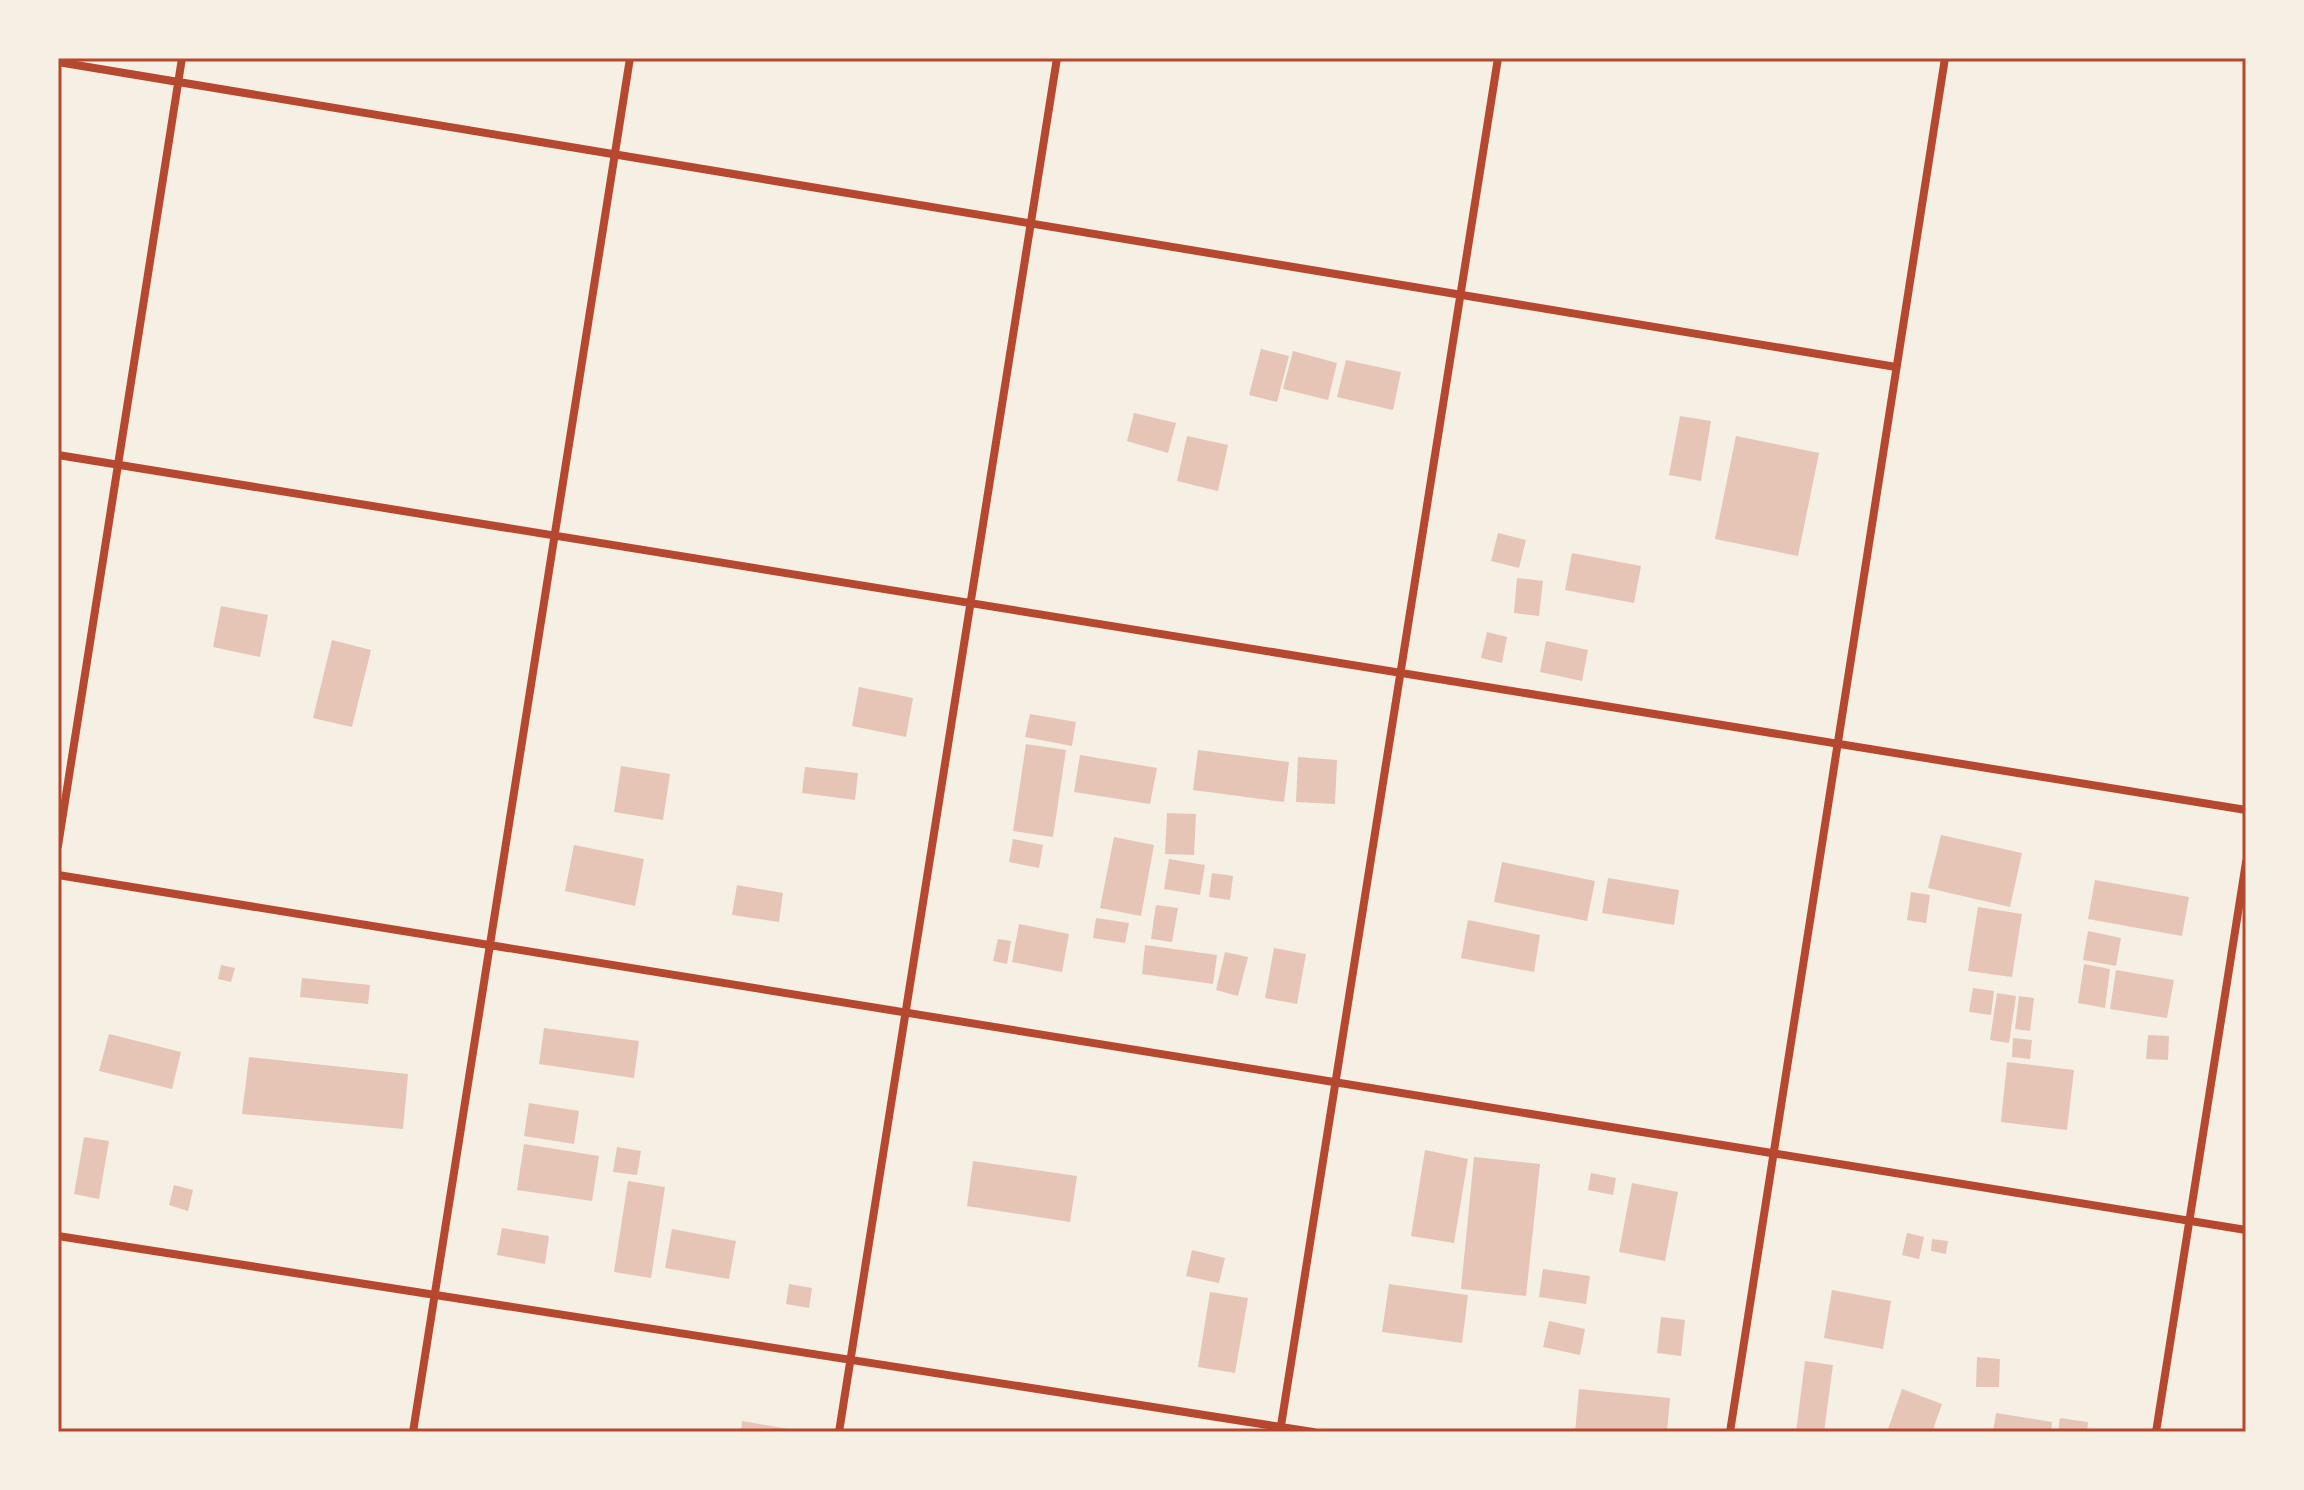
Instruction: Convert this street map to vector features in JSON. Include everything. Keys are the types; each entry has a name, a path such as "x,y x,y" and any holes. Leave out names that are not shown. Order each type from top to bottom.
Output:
{"street":[{"path":"58,846 182,58"},
{"path":"413,1432 630,58"},
{"path":"839,1432 1057,58"},
{"path":"1281,1430 1498,58"},
{"path":"1730,1432 1945,58"},
{"path":"58,62 1896,367"},
{"path":"58,455 2246,810"},
{"path":"2156,1432 2246,862"},
{"path":"58,875 2246,1230"},
{"path":"58,1236 1281,1430 1313,1432"}],"building":[{"path":"1261,349 1289,356 1277,402 1249,395"},
{"path":"1293,351 1337,363 1328,400 1283,389"},
{"path":"1346,360 1401,372 1393,410 1337,397"},
{"path":"1134,413 1176,423 1168,453 1127,441"},
{"path":"1680,416 1711,421 1701,481 1669,475"},
{"path":"1187,436 1228,445 1218,491 1177,481"},
{"path":"1736,436 1819,453 1798,556 1715,539"},
{"path":"1498,533 1526,540 1519,568 1491,561"},
{"path":"1572,553 1641,566 1634,603 1565,590"},
{"path":"1517,578 1543,581 1539,616 1514,613"},
{"path":"221,606 268,615 260,657 213,647"},
{"path":"1487,632 1507,637 1502,663 1481,658"},
{"path":"332,640 371,650 352,727 313,718"},
{"path":"1546,641 1588,650 1582,681 1540,672"},
{"path":"859,687 913,698 906,737 852,726"},
{"path":"1030,714 1076,722 1072,746 1025,737"},
{"path":"1026,744 1066,750 1053,837 1013,831"},
{"path":"1198,750 1289,762 1284,802 1193,790"},
{"path":"1080,755 1157,768 1150,804 1074,792"},
{"path":"1298,757 1337,760 1335,804 1296,802"},
{"path":"621,766 670,774 663,820 614,812"},
{"path":"805,767 858,773 855,800 802,793"},
{"path":"1167,813 1196,814 1194,855 1165,854"},
{"path":"1941,835 2022,853 2010,907 1928,888"},
{"path":"1114,837 1154,845 1141,916 1100,908"},
{"path":"1013,839 1043,845 1039,868 1009,862"},
{"path":"574,845 644,859 635,906 565,891"},
{"path":"1169,859 1205,865 1200,895 1164,889"},
{"path":"1502,862 1595,881 1587,921 1494,902"},
{"path":"1212,873 1233,876 1230,900 1209,897"},
{"path":"1608,878 1679,890 1674,925 1602,913"},
{"path":"2095,880 2189,897 2182,936 2088,919"},
{"path":"737,885 783,893 779,922 732,915"},
{"path":"1911,892 1930,895 1926,923 1907,920"},
{"path":"1156,905 1178,908 1172,942 1151,939"},
{"path":"1978,907 2022,914 2012,977 1968,971"},
{"path":"1096,918 1129,923 1125,943 1093,938"},
{"path":"1468,920 1540,935 1534,972 1461,958"},
{"path":"1019,924 1069,934 1062,972 1012,962"},
{"path":"2088,931 2121,938 2116,966 2083,960"},
{"path":"998,939 1011,941 1007,964 993,961"},
{"path":"1145,945 1217,955 1213,984 1142,974"},
{"path":"1274,948 1306,954 1297,1004 1265,998"},
{"path":"1225,952 1248,957 1238,996 1216,990"},
{"path":"2084,964 2110,969 2105,1008 2078,1003"},
{"path":"221,965 235,968 231,982 218,979"},
{"path":"2116,970 2174,980 2167,1018 2110,1009"},
{"path":"302,978 370,985 368,1004 300,997"},
{"path":"1973,988 1994,991 1991,1015 1969,1012"},
{"path":"1997,993 2016,996 2009,1043 1990,1040"},
{"path":"2019,996 2034,998 2030,1031 2015,1029"},
{"path":"544,1028 639,1041 634,1078 539,1064"},
{"path":"109,1034 181,1052 172,1089 99,1071"},
{"path":"2148,1035 2169,1036 2168,1060 2146,1059"},
{"path":"2013,1038 2032,1040 2030,1059 2012,1057"},
{"path":"249,1057 408,1074 403,1129 242,1114"},
{"path":"2007,1062 2074,1070 2067,1130 2001,1122"},
{"path":"529,1103 579,1111 574,1144 524,1136"},
{"path":"84,1137 109,1141 99,1199 74,1194"},
{"path":"524,1144 599,1156 592,1201 517,1190"},
{"path":"617,1147 641,1151 637,1175 613,1172"},
{"path":"1425,1150 1468,1159 1454,1243 1411,1236"},
{"path":"1474,1157 1540,1164 1526,1296 1461,1289"},
{"path":"973,1161 1077,1176 1070,1222 967,1206"},
{"path":"1591,1173 1616,1178 1613,1195 1588,1190"},
{"path":"628,1181 665,1187 651,1278 614,1272"},
{"path":"1632,1183 1678,1192 1665,1261 1619,1252"},
{"path":"174,1185 193,1190 188,1211 169,1205"},
{"path":"502,1228 549,1236 545,1264 497,1255"},
{"path":"672,1229 736,1241 729,1279 665,1268"},
{"path":"1907,1233 1924,1237 1919,1259 1902,1255"},
{"path":"1932,1239 1948,1241 1946,1254 1931,1251"},
{"path":"1192,1250 1225,1258 1219,1283 1186,1276"},
{"path":"1543,1269 1590,1276 1586,1304 1539,1297"},
{"path":"789,1284 812,1288 809,1308 786,1304"},
{"path":"1389,1284 1468,1295 1462,1343 1382,1332"},
{"path":"1832,1290 1891,1301 1883,1349 1824,1338"},
{"path":"1210,1292 1248,1298 1235,1373 1198,1367"},
{"path":"1661,1317 1685,1320 1681,1356 1657,1353"},
{"path":"1549,1321 1585,1329 1580,1355 1543,1347"},
{"path":"1977,1357 2000,1359 1999,1387 1976,1387"},
{"path":"1805,1361 1833,1365 1824,1432 1796,1432"},
{"path":"1579,1389 1670,1398 1667,1432 1575,1432"},
{"path":"1902,1389 1942,1404 1932,1432 1887,1432"},
{"path":"1996,1413 2052,1422 2051,1432 1993,1432"},
{"path":"2060,1418 2088,1422 2087,1432 2058,1432"},
{"path":"742,1421 789,1429 788,1432 741,1432"}]}
